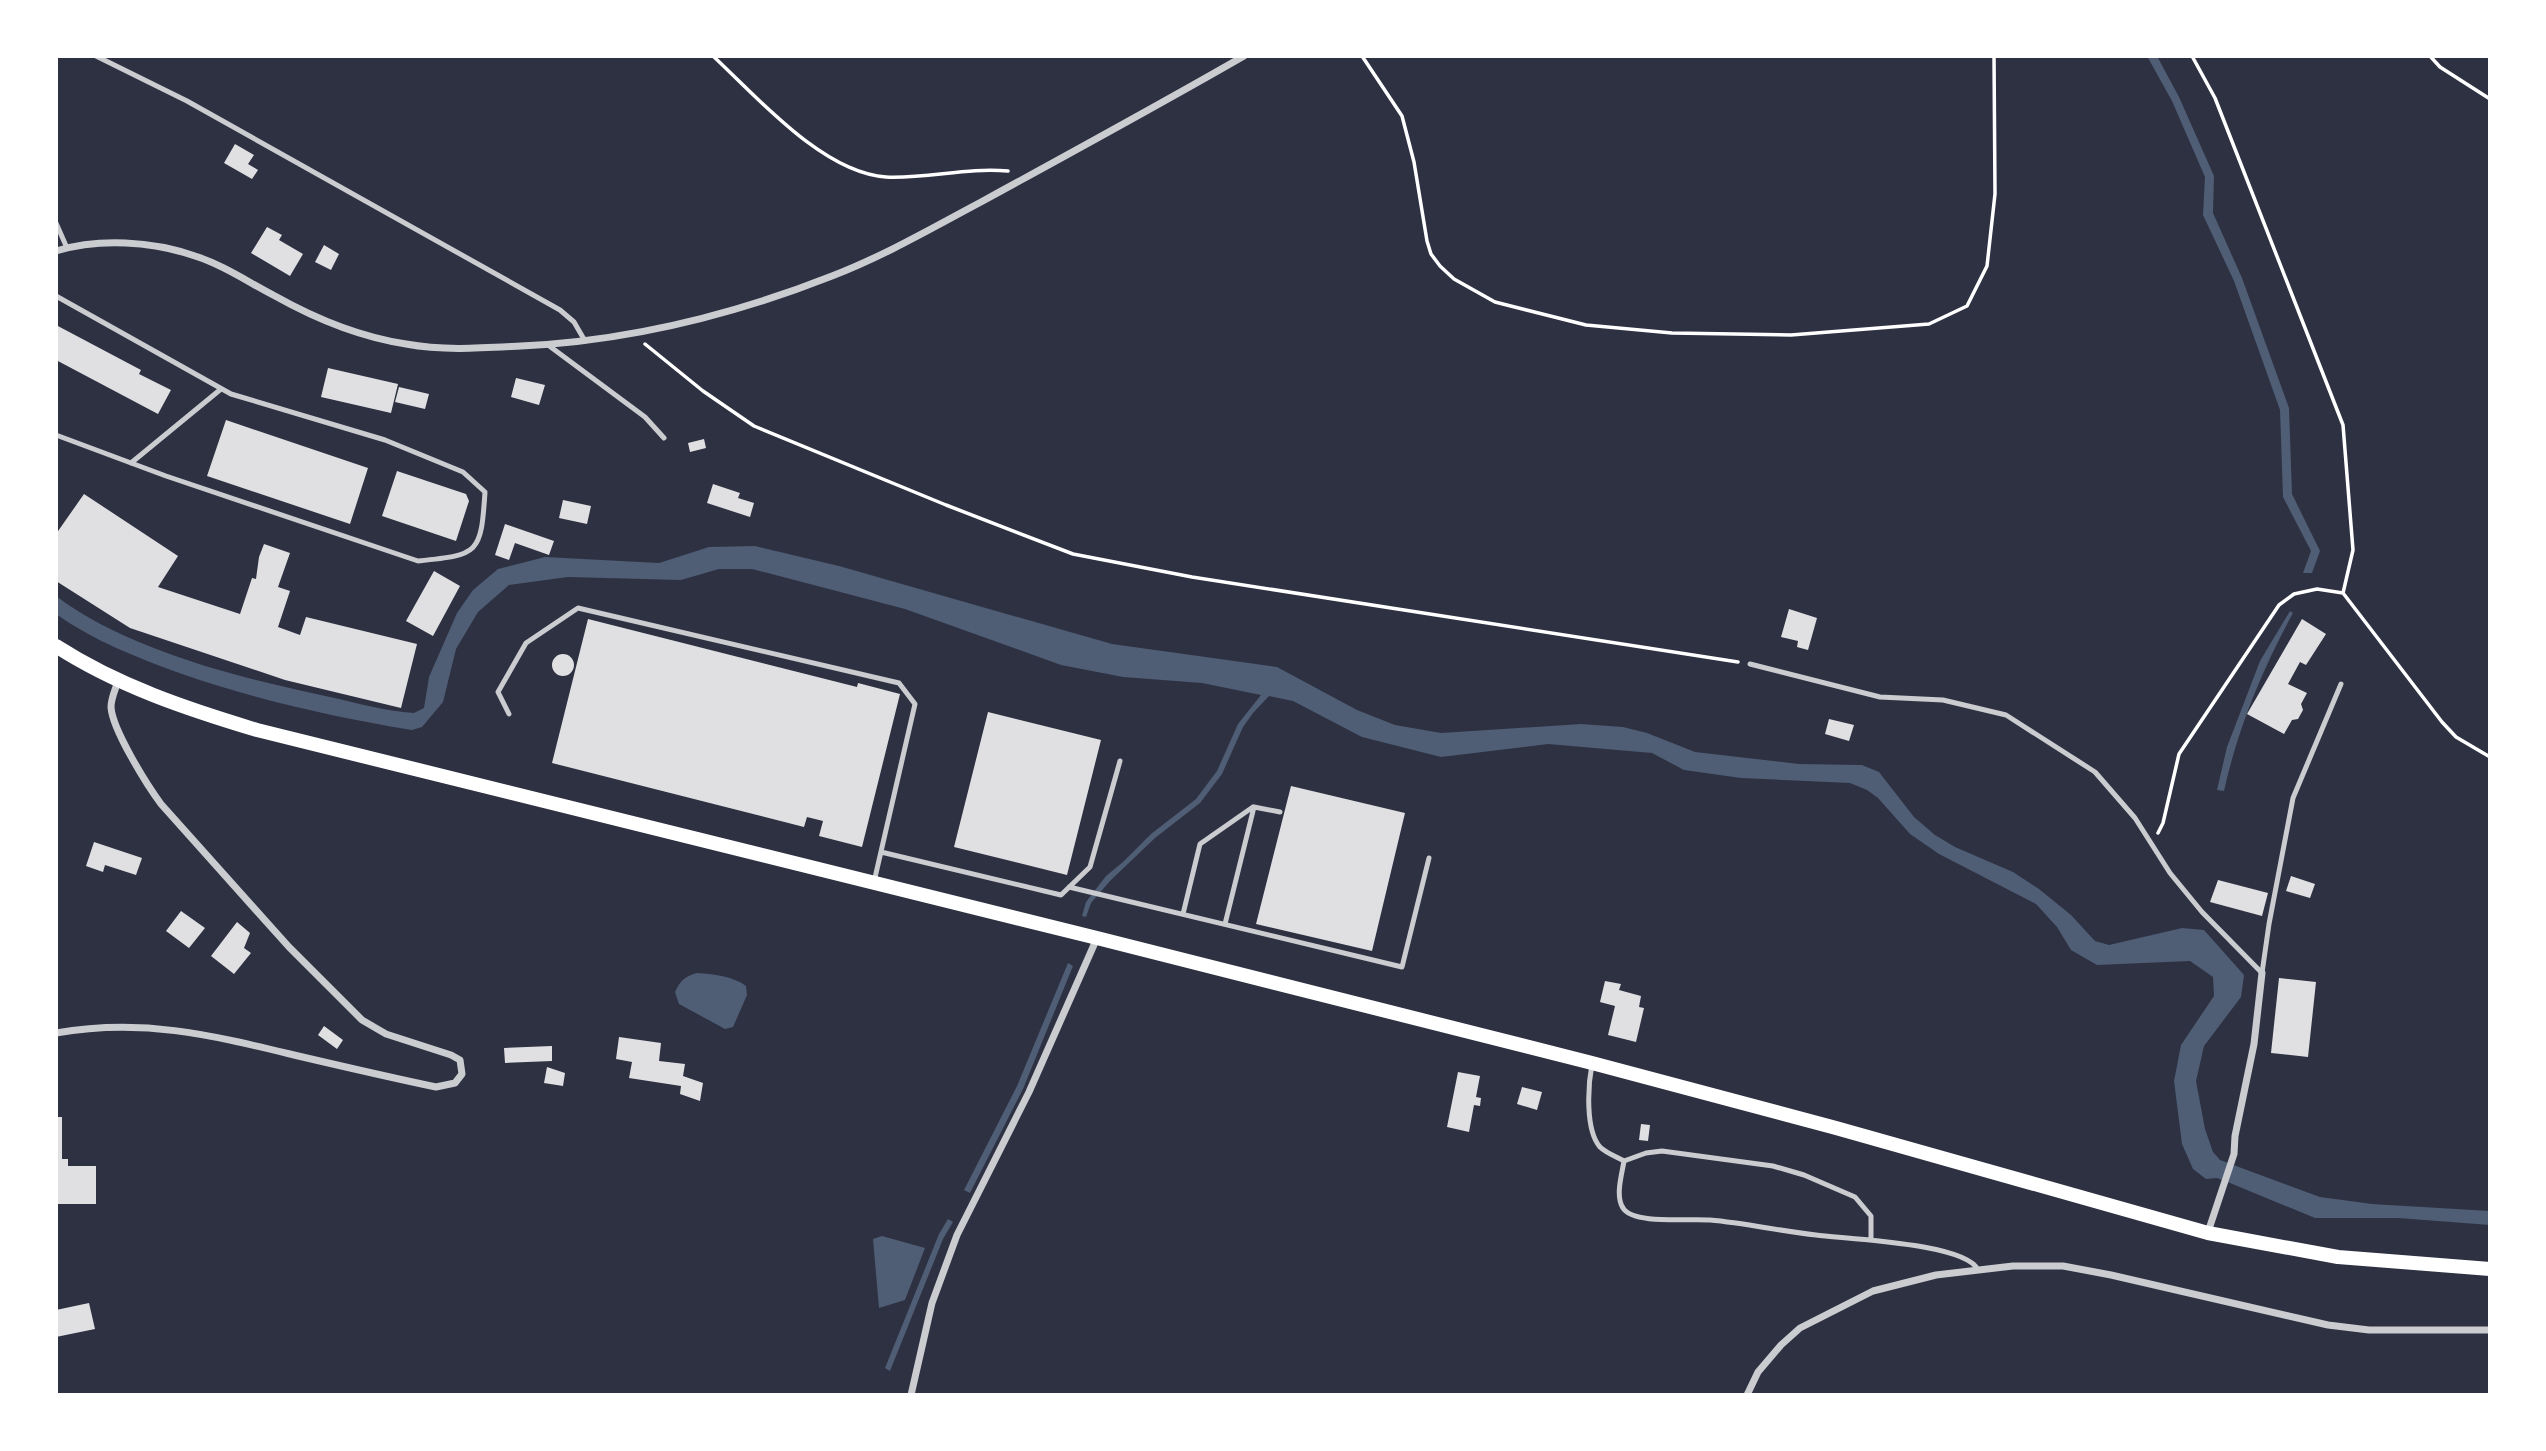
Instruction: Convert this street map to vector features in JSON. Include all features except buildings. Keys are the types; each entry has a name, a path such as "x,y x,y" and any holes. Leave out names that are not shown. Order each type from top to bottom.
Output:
{"main road":[{"path":"56,646 118,681 163,700 257,730 1592,1063 1836,1128 2208,1233 2338,1257 2490,1269"}],"street":[{"path":"56,251 96,244 138,244 193,255 223,267 329,323 367,336 407,345 481,348 548,345 633,334 760,302 835,275 900,245 1027,177 1244,56"},
{"path":"56,1033 111,1026 164,1028 208,1034 436,1087 455,1083 462,1074 460,1060 386,1034 362,1020 341,1002 161,804 149,788 116,723 111,707 118,681"},
{"path":"911,1395 932,1303 957,1235 1029,1092 1097,938"},
{"path":"2208,1233 2234,1154 2235,1136 2254,1044 2262,973"},
{"path":"1747,1395 1758,1372 1780,1345 1800,1328 1873,1291 1936,1275 2013,1266 2063,1266 2328,1325 2369,1330 2490,1330"}],"lane":[{"path":"96,56 187,101 560,310 574,322 585,341"},
{"path":"56,223 67,248"},
{"path":"56,296 231,394 385,440 463,472 485,492 483,525 477,544 461,556 418,561 56,435"},
{"path":"548,345 645,417 664,438"},
{"path":"131,463 221,389"},
{"path":"509,714 498,692 526,643 578,608 899,683 915,704 874,882"},
{"path":"1750,664 1880,697 1943,700 2006,715 2095,772 2135,818 2170,873 2202,912 2262,973"},
{"path":"2262,973 2293,798 2341,684"},
{"path":"881,852 1061,895 1090,867 1119,761"},
{"path":"1183,914 1200,844 1254,807 1280,812"},
{"path":"1225,924 1254,807"},
{"path":"1069,887 1402,967 1429,858"},
{"path":"1592,1063 1589,1080 1592,1134 1601,1148 1625,1161 1646,1153 1662,1151 1773,1166 1804,1175 1855,1197 1864,1205 1871,1216 1871,1240"},
{"path":"1625,1161 1620,1200 1623,1210 1632,1216 1648,1219 1710,1220 1909,1244 1972,1261 1978,1270"}],"path":[{"path":"713,56 796,132 824,154 855,171 884,177 910,177 975,169 1007,170 1027,177"},
{"path":"1362,56 1402,116 1414,162 1427,241 1440,266 1454,279 1495,302 1586,325 1672,333 1791,335 1929,324 1967,306 1987,266 1995,194 1994,56"},
{"path":"2192,56 2215,98 2343,425 2353,550 2343,593"},
{"path":"2430,56 2440,67 2490,99"},
{"path":"633,334 703,391 754,426 870,475 1073,554 1192,577 1750,664"},
{"path":"2153,844 2163,823 2179,754 2279,605 2294,594 2317,589 2343,593 2442,722 2456,737 2490,757"}],"water":[{"path":"2147,56 2157,56 2179,97 2214,176 2213,213 2242,278 2289,408 2292,494 2320,551 2312,573 2303,573 2311,551 2283,497 2280,410 2234,281 2203,215 2205,177 2172,101"},
{"path":"755,546 839,566 1112,644 1277,667 1357,710 1395,725 1441,733 1581,724 1623,727 1647,733 1695,752 1799,764 1862,765 1879,772 1914,817 1935,835 1955,847 2013,872 2039,889 2071,915 2095,941 2109,945 2182,928 2204,930 2244,975 2241,997 2204,1046 2196,1081 2205,1129 2213,1152 2220,1160 2320,1197 2372,1204 2490,1211 2490,1225 2398,1218 2315,1218 2217,1178 2206,1179 2193,1169 2182,1144 2174,1081 2181,1045 2214,996 2213,977 2190,961 2097,965 2071,950 2057,927 2036,904 1939,854 1910,834 1878,798 1850,783 1741,778 1684,770 1652,753 1548,744 1441,757 1362,737 1293,701 1269,696 1243,727 1222,774 1200,803 1155,838 1110,881 1091,903 1086,917 1082,916 1086,902 1106,876 1151,834 1196,799 1217,771 1238,724 1261,695 1202,683 1123,677 1061,665 905,609 752,569 719,569 681,580 568,577 509,585 478,612 456,649 443,702 422,727 412,730 296,707 210,683 117,648 56,614 56,596 117,632 187,660 296,689 382,709 414,713 424,708 429,677 457,613 473,590 498,569 545,557 659,563 709,547"},
{"path":"2290,611 2293,613 2261,678 2244,722 2224,791 2217,790 2227,747 2260,661"},
{"path":"1068,963 1073,966 1023,1089 970,1193 964,1190 1017,1086"},
{"path":"697,973 729,978 746,986 747,995 733,1027 725,1029 679,1004 675,992 677,988 686,977"},
{"path":"948,1219 953,1222 943,1239 890,1371 885,1368 939,1234"},
{"path":"882,1236 925,1248 905,1300 879,1308 873,1239"}]}
